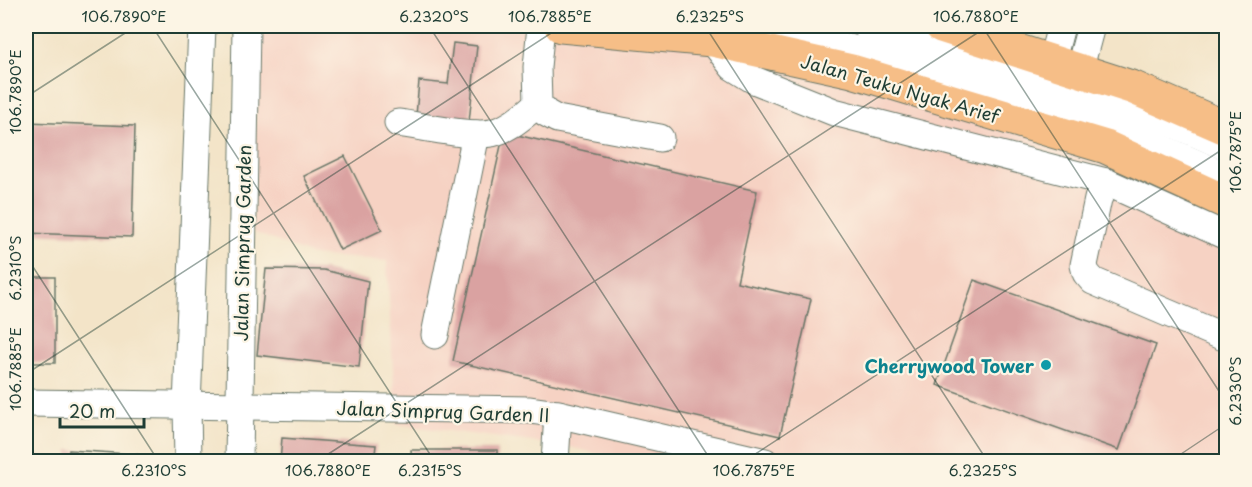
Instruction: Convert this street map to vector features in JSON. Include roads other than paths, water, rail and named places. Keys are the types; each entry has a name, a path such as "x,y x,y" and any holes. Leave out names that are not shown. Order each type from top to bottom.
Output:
{"highway":[{"name":"Jalan Teuku Nyak Arief","path":"561,26 712,40 852,71 1106,147 1227,202"},
{"path":"941,26 1134,88 1227,128"}],"street":[{"path":"188,462 187,405 202,26"},
{"name":"Jalan Simprug Garden","path":"239,462 246,26"},
{"path":"541,26 537,68 538,104 546,114 556,118 660,138"},
{"path":"756,26 933,68 1102,122 1227,176"},
{"path":"866,26 926,41 1103,96 1227,147"},
{"path":"1061,26 1065,65"},
{"path":"1065,65 1091,26"},
{"path":"712,40 733,67 754,80 834,112 1102,191 1227,236"},
{"path":"398,123 476,134 494,133 510,125 538,104"},
{"path":"435,335 476,134"},
{"path":"1102,191 1084,265 1086,273 1093,281 1227,338"},
{"path":"26,403 187,405"},
{"name":"Jalan Simprug Garden II","path":"187,405 530,410 558,414 765,462"},
{"path":"555,462 558,414"}],"place":[{"name":"Cherrywood Tower","path":"1046,365"}]}
